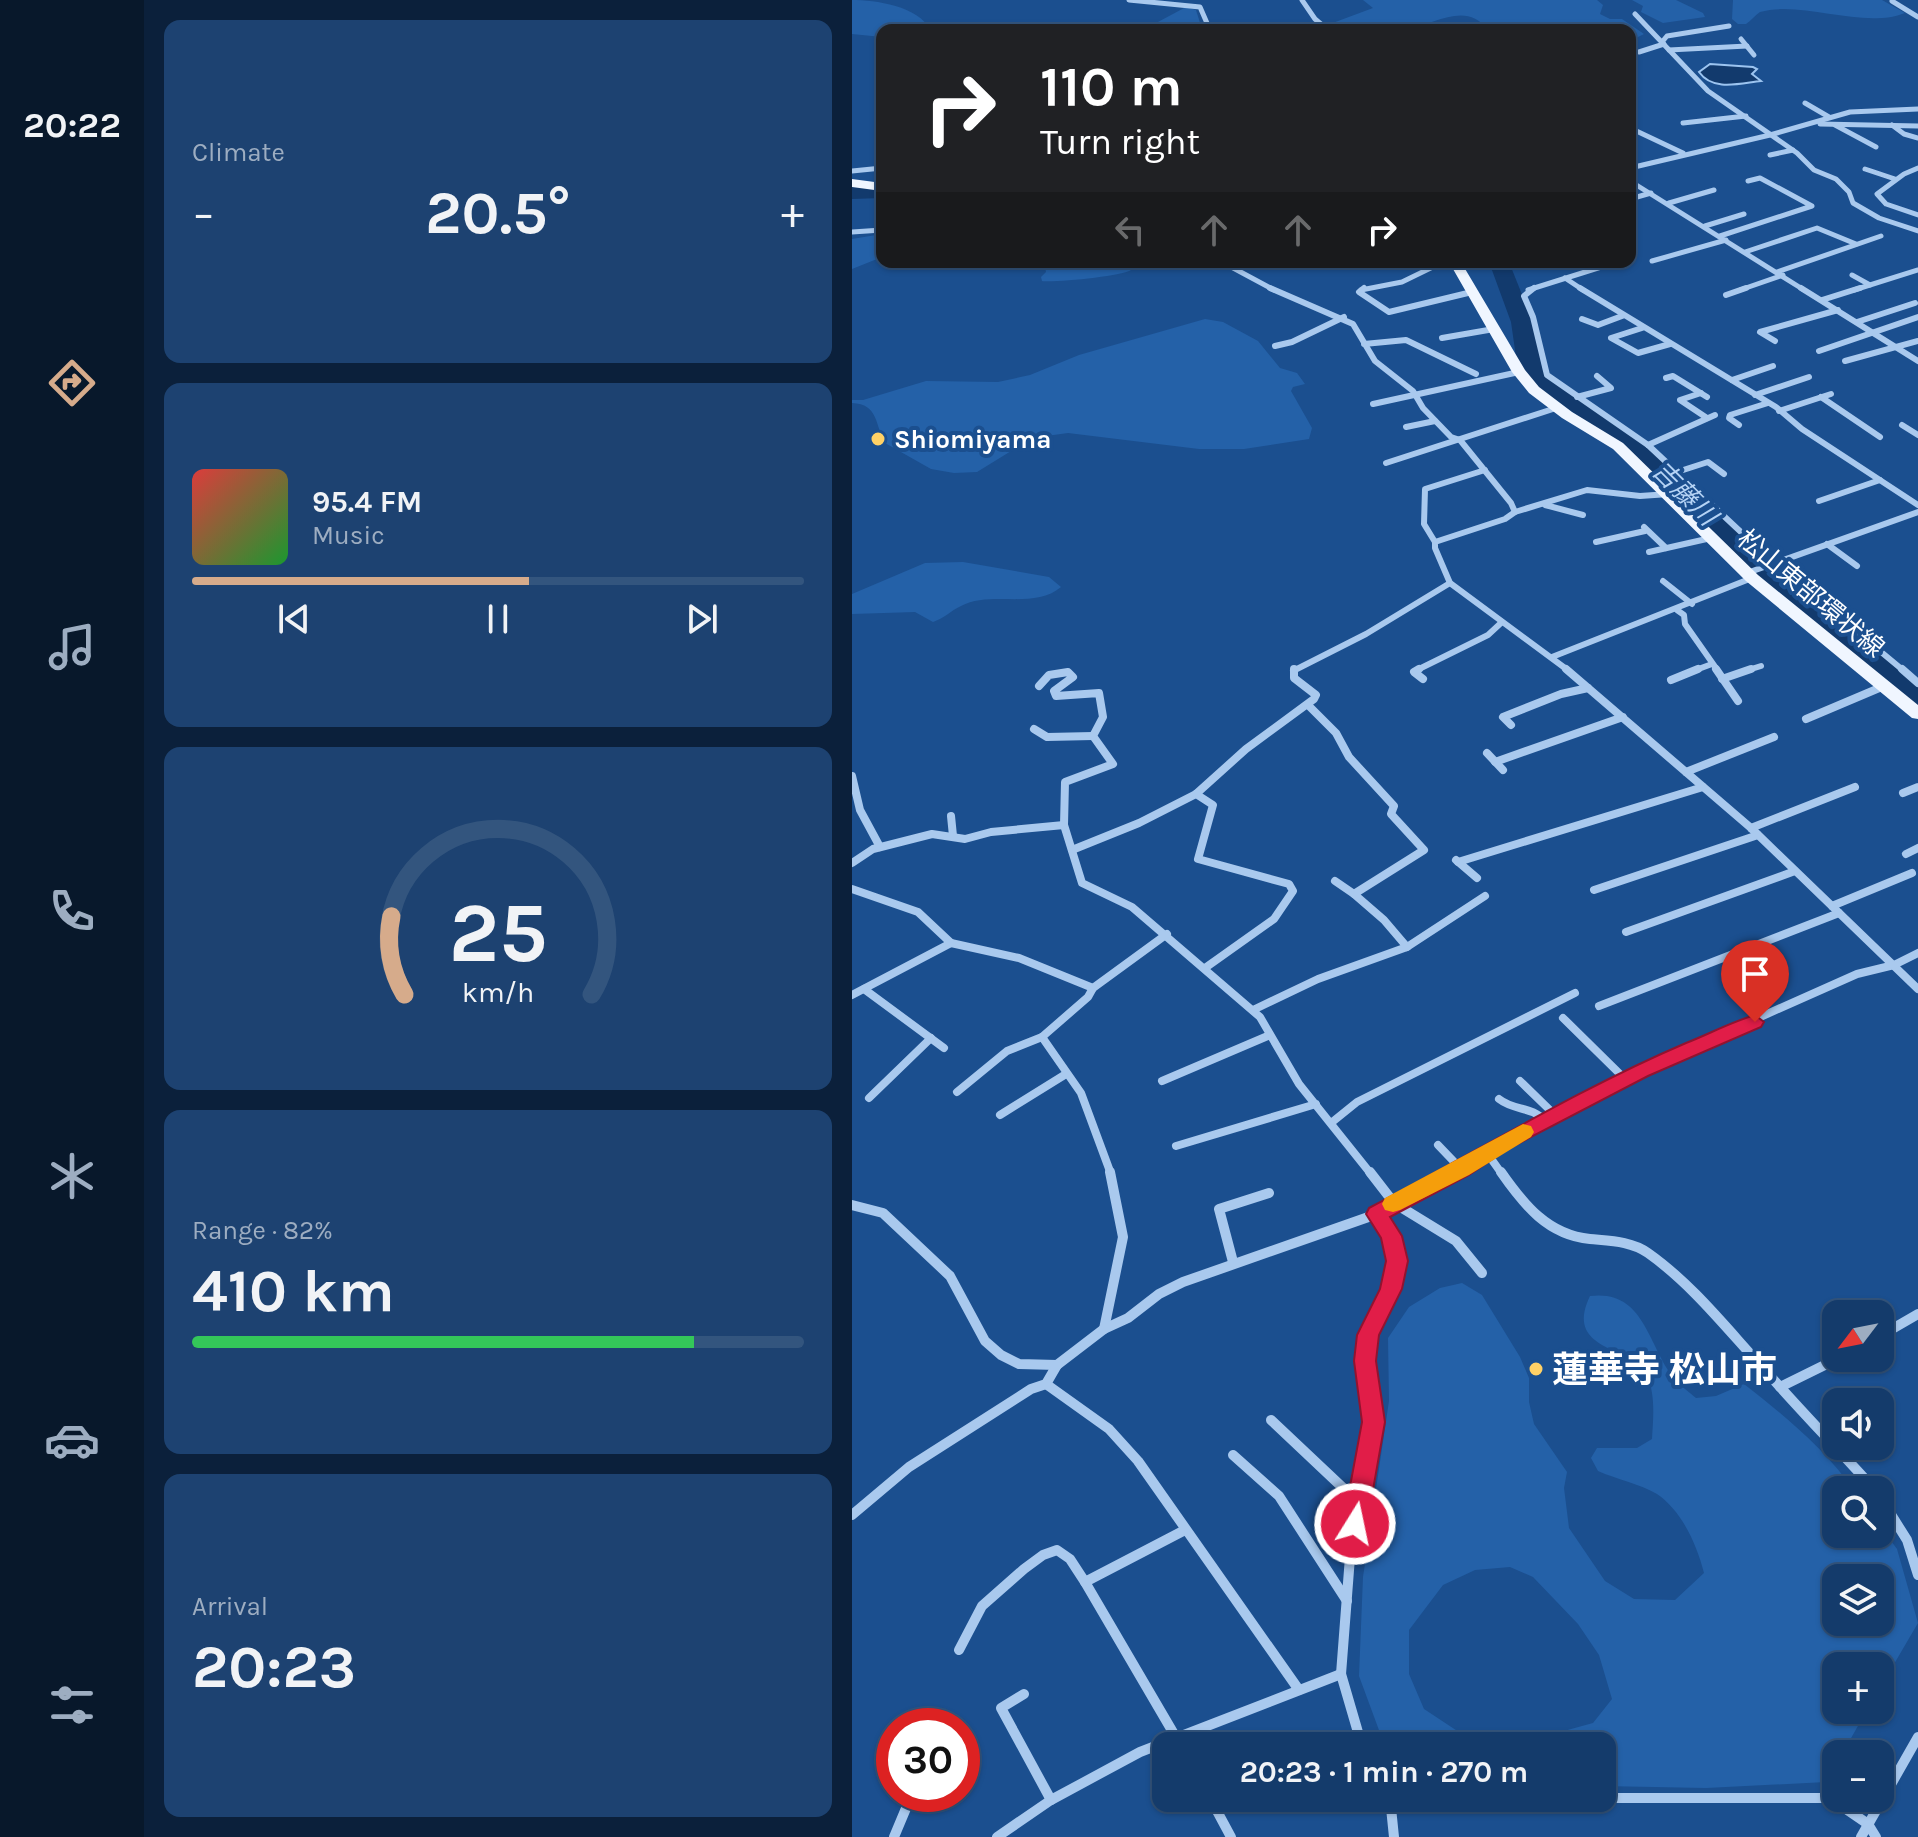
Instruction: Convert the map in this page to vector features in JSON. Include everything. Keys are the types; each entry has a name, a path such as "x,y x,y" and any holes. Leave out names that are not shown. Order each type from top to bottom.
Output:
{"main road":[{"path":"852,183 876,186"},
{"name":"松山東部環状線","path":"1458,268 1519,372 1534,390 1556,408 1618,446 1750,574 1884,686 1912,704"}],"street":[{"path":"1129,0 1200,7 1207,24"},
{"path":"1302,0 1321,24"},
{"path":"1892,1 1918,17"},
{"path":"1905,9 1918,7"},
{"path":"1635,14 1708,91 1793,150 1814,170 1836,179 1849,192 1853,203 1865,211 1918,231"},
{"path":"1639,52 1663,43 1667,36 1729,26"},
{"path":"1741,39 1754,55"},
{"path":"1669,50 1747,46"},
{"path":"1805,103 1829,117"},
{"path":"1636,166 1770,135 1850,112 1918,109"},
{"path":"1683,123 1746,116"},
{"path":"1816,123 1918,126"},
{"path":"1834,124 1876,147"},
{"path":"1892,125 1904,134 1918,138"},
{"path":"1636,129 1683,153"},
{"path":"1770,155 1793,150"},
{"path":"1918,168 1895,179 1877,194 1886,204 1918,215"},
{"path":"852,171 876,169"},
{"path":"1865,169 1895,179"},
{"path":"1652,261 1812,206 1760,178 1748,181"},
{"path":"1636,184 1918,361"},
{"path":"1669,203 1708,190"},
{"path":"1636,197 1651,193"},
{"path":"1798,210 1805,214"},
{"path":"1705,226 1744,214"},
{"path":"1745,252 1817,228 1856,244"},
{"path":"853,233 876,231"},
{"path":"1726,295 1881,236"},
{"path":"1233,268 1274,290 1344,317 1353,324 1375,361 1415,394 1451,437 1460,440 1515,512"},
{"path":"1431,268 1402,282 1365,287 1359,292 1389,312 1472,292"},
{"path":"1598,268 1528,290 1524,296 1533,317 1547,375 1648,445 1771,564 1918,683"},
{"path":"1822,300 1918,270"},
{"path":"1852,275 1870,285"},
{"path":"1565,278 1622,316 1768,403 1918,505"},
{"path":"1735,285 1742,290"},
{"path":"1857,322 1915,303"},
{"path":"1775,341 1760,332 1838,310"},
{"path":"1582,319 1598,325 1622,316"},
{"path":"1275,346 1292,342 1344,317"},
{"path":"1819,351 1918,317"},
{"path":"1642,328 1611,338 1638,353 1670,344"},
{"path":"1442,338 1494,329"},
{"path":"1364,344 1406,340 1476,374"},
{"path":"1845,361 1918,341"},
{"path":"1732,380 1773,366"},
{"path":"1373,404 1519,372"},
{"path":"1577,397 1611,388 1597,376"},
{"path":"1666,378 1673,376 1704,395 1680,400 1707,418"},
{"path":"1755,395 1809,377"},
{"path":"1779,411 1831,394"},
{"path":"1821,397 1880,437"},
{"path":"1739,425 1729,418 1730,415 1768,403"},
{"path":"1386,463 1556,408"},
{"path":"1648,445 1715,415"},
{"path":"1406,427 1435,421"},
{"path":"1902,425 1916,431"},
{"path":"1677,472 1708,462 1724,474"},
{"path":"1485,470 1425,489 1424,524 1435,542 1450,583 1534,647 1552,657 1623,717 1754,832 1918,989"},
{"path":"1819,501 1880,480"},
{"path":"1435,542 1505,519 1515,512 1587,490 1640,496 1669,494"},
{"path":"1545,505 1583,515"},
{"path":"1552,657 1692,604 1771,564 1918,512"},
{"path":"1596,542 1645,529 1666,548"},
{"path":"1649,552 1711,538"},
{"path":"1827,544 1857,566"},
{"path":"1663,581 1692,604"},
{"path":"1072,850 1139,823 1196,794 1246,749 1308,705 1316,695 1294,678 1293,670 1366,634 1450,583"},
{"path":"1677,610 1684,615 1685,624 1738,701"},
{"path":"1423,679 1414,672 1488,635 1502,622"},
{"path":"1671,680 1712,664"},
{"path":"1722,679 1761,666"},
{"path":"1039,686 1049,675 1068,672 1073,677 1054,691 1056,696 1099,693 1103,717 1093,736"},
{"path":"1806,719 1884,686"},
{"path":"1511,725 1503,717 1561,694 1588,688"},
{"path":"1308,705 1336,733 1349,757 1394,806 1391,814 1424,850 1354,894"},
{"path":"1495,762 1623,717"},
{"path":"1034,729 1047,737 1093,736"},
{"path":"1093,736 1113,764 1065,782 1064,825 1082,883 1132,907 1253,1010 1299,1084 1394,1203 1456,1241 1482,1273"},
{"path":"1686,772 1774,737"},
{"path":"1487,753 1503,770"},
{"path":"852,776 860,810 880,847"},
{"path":"1477,878 1457,861 1703,787"},
{"path":"1594,890 1754,832 1855,787"},
{"path":"1903,793 1918,787"},
{"path":"1196,794 1213,805 1198,859 1289,884 1293,891 1274,919 1205,968"},
{"path":"951,816 953,836"},
{"path":"852,863 880,847 932,834 965,839 991,832 1064,825"},
{"path":"1906,854 1918,848"},
{"path":"1626,932 1795,871"},
{"path":"1599,1006 1836,909 1912,873"},
{"path":"1335,881 1384,920 1407,947"},
{"path":"852,889 916,909 935,922 951,943 1019,958 1093,988"},
{"path":"1253,1010 1318,979 1407,947 1485,896"},
{"path":"957,1092 1007,1051 1042,1037 1093,988 1167,934"},
{"path":"853,993 951,943"},
{"path":"852,1515 909,1467 1031,1389 1046,1384 1057,1365 1104,1329 1128,1318 1159,1294 1233,1262 1377,1214 1625,1079 1857,974 1894,965 1918,953"},
{"path":"864,989 944,1048"},
{"path":"1331,1123 1357,1102 1575,993"},
{"path":"1563,1018 1625,1079"},
{"path":"1162,1081 1270,1035"},
{"path":"1042,1037 1081,1093 1115,1186 1123,1237 1104,1329"},
{"path":"869,1098 931,1038"},
{"path":"1000,1115 1066,1074"},
{"path":"1520,1081 1556,1116"},
{"path":"1499,1099 1509,1107 1536,1111 1545,1121"},
{"path":"1176,1146 1316,1104"},
{"path":"1438,1145 1461,1169"},
{"path":"1487,1153 1547,1225 1567,1235 1619,1242 1644,1250 1710,1307 1862,1476"},
{"path":"1233,1262 1219,1209 1269,1193"},
{"path":"852,1205 883,1213 950,1276 985,1341 1001,1355 1019,1364 1057,1365"},
{"path":"1358,1732 1341,1674 1359,1503 1373,1422 1365,1361 1368,1335 1391,1289 1397,1261 1391,1236 1377,1214"},
{"path":"1894,1328 1918,1314"},
{"path":"1780,1387 1822,1366"},
{"path":"1046,1384 1109,1429 1138,1461 1299,1690"},
{"path":"1271,1420 1359,1503"},
{"path":"1233,1455 1279,1496 1347,1601"},
{"path":"1894,1519 1907,1540 1918,1575"},
{"path":"1085,1582 1185,1530"},
{"path":"959,1650 982,1606 1043,1555 1057,1550 1070,1559 1085,1582 1173,1732"},
{"path":"1202,1732 1341,1674"},
{"path":"1024,1694 1001,1708 1051,1800"},
{"path":"1861,1837 1918,1737"},
{"path":"997,1837 1051,1800 1140,1752 1152,1749"},
{"path":"1616,1798 1830,1798 1868,1824 1876,1837"},
{"path":"894,1837 904,1812"},
{"path":"1218,1812 1231,1837"},
{"path":"1391,1812 1394,1837"}],"shaded area":[{"path":"852,0 896,6 916,15 926,24 876,24 876,36 852,34"},
{"path":"1363,0 1597,0 1603,5 1600,14 1629,24 1482,24 1460,15 1427,24 1330,24 1373,8"},
{"path":"1632,0 1676,0 1703,13 1705,17 1663,23 1641,12 1643,6"},
{"path":"1733,0 1882,0 1905,13 1871,18 1777,9 1760,12 1746,24 1738,24 1732,19"},
{"path":"1186,7 1196,10 1200,24 1154,24"},
{"path":"1710,64 1753,67 1757,69 1752,74 1761,81 1728,85 1712,82 1699,72"},
{"path":"876,235 876,259 852,269 852,239"},
{"path":"1045,268 1131,270 1115,275 1042,281 1041,277 1046,272"},
{"path":"1205,319 1223,322 1258,341 1280,368 1297,373 1305,384 1293,387 1291,391 1312,428 1309,439 1244,449 1199,449 1068,433 1032,438 977,472 954,473 931,469 885,443 872,412 861,404 852,403 852,400 863,400 926,381 998,382 1030,375 1079,355"},
{"path":"963,562 1049,577 1061,587 1038,597 973,602 933,622 915,612 852,614 852,594 925,563"},
{"path":"1462,1283 1482,1295 1520,1357 1529,1378 1529,1402 1534,1424 1567,1472 1564,1488 1569,1528 1605,1581 1634,1599 1675,1600 1704,1573 1687,1529 1666,1501 1650,1490 1598,1471 1591,1458 1597,1448 1637,1448 1652,1439 1653,1408 1650,1383 1639,1366 1592,1338 1585,1328 1584,1314 1590,1296 1608,1296 1622,1301 1633,1310 1673,1377 1696,1398 1716,1396 1744,1384 1803,1433 1822,1452 1822,1460 1830,1460 1844,1476 1822,1476 1822,1548 1894,1548 1894,1545 1918,1623 1894,1664 1894,1652 1822,1652 1822,1724 1859,1724 1850,1740 1822,1740 1822,1782 1706,1788 1616,1786 1616,1732 1560,1732 1593,1723 1612,1699 1599,1655 1578,1624 1533,1577 1510,1567 1475,1570 1443,1585 1409,1630 1409,1674 1424,1709 1459,1732 1380,1732 1359,1676 1363,1577 1389,1401 1388,1338 1409,1307 1440,1288"}],"waterway":[{"name":"吉藤川","path":"852,193 876,192"},
{"name":"吉藤川","path":"1501,268 1522,322 1528,364 1534,375 1635,445 1741,549 1918,697"}],"slow traffic":[{"path":"1393,1204 1523,1132"}],"place":[{"name":"Shiomiyama","path":"878,439"},
{"name":"蓮華寺 松山市","path":"1536,1369"}],"route":[{"path":"1355,1524 1373,1422 1365,1361 1368,1335 1391,1289 1397,1261 1391,1236 1377,1214 1461,1169 1499,1144 1641,1070 1755,1022"}]}
